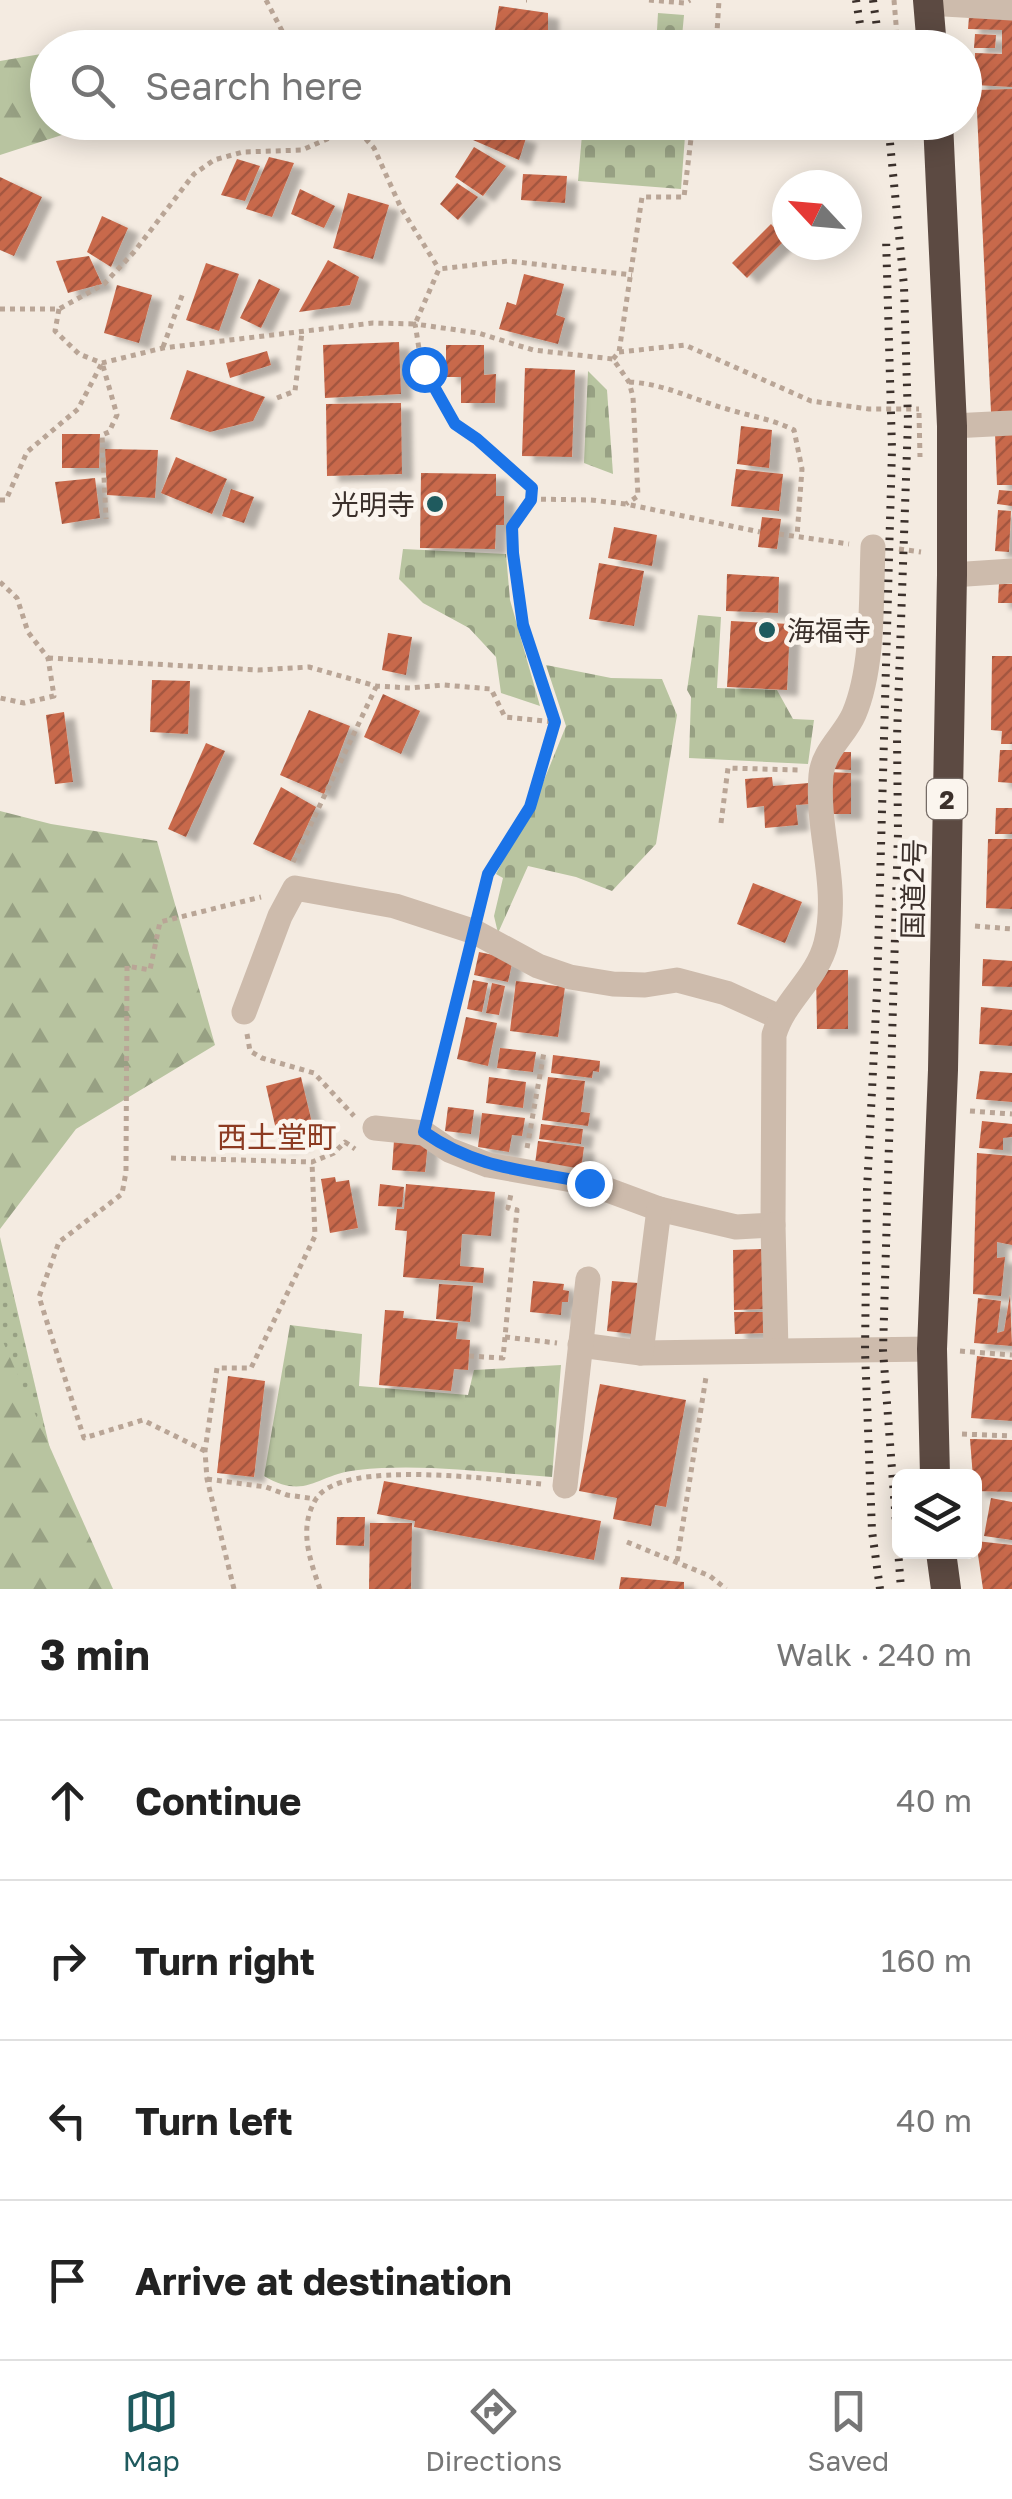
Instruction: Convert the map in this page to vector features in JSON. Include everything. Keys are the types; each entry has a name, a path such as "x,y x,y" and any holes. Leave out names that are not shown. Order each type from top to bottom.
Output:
{"highway":[{"path":"928,2 930,30"},
{"name":"国道2号","path":"935,1469 932,1349 943,1070 952,575 952,426 939,140"},
{"path":"942,1559 946,1589"}],"street":[{"path":"928,2 1012,8"},
{"path":"952,426 1012,423"},
{"path":"776,1350 771,1098 774,1035 779,1017 814,972 826,944 832,888 822,821 821,771 854,714 863,677 874,547"},
{"path":"952,575 1012,571"},
{"path":"244,1012 287,890 394,906 475,932 538,966 570,977 629,985 677,980 726,993 779,1017"},
{"path":"376,1128 424,1132 488,1166 589,1183 658,1209 736,1227 773,1225"},
{"path":"641,1352 658,1209"},
{"path":"565,1486 588,1279"},
{"path":"580,1346 641,1352 932,1349"}],"path":[{"path":"266,0 282,30"},
{"path":"649,0 690,0"},
{"path":"717,30 719,0"},
{"path":"894,0 896,30"},
{"path":"0,309 60,309 104,284 194,174 214,160 243,152 302,150 324,140"},
{"path":"368,140 401,208 439,268"},
{"path":"612,359 619,352 642,196 684,196 691,140"},
{"path":"439,268 508,261 632,275"},
{"path":"424,1132 488,874 530,807 555,722 523,625 513,553 512,527 531,500 532,488 455,424 424,369 416,324 439,268"},
{"path":"163,348 183,294"},
{"path":"60,309 55,331 79,354 102,363 163,348 374,323 416,324 478,334 533,350 612,359 633,397 638,496 626,504"},
{"path":"276,398 296,391 302,332"},
{"path":"619,352 685,345 812,401 869,409 919,410 920,466"},
{"path":"0,500 6,500 27,452 78,410 102,363"},
{"path":"102,363 117,415 108,432 102,434 106,518"},
{"path":"628,382 658,384 727,410 771,418 794,430 802,469 797,536"},
{"path":"531,500 626,504 760,532"},
{"path":"779,534 874,547"},
{"path":"0,582 17,598 28,632 48,658 54,696 24,702 0,698"},
{"path":"48,658 258,670 309,668 376,686 491,689 505,717 555,722"},
{"path":"205,1450 143,1420 84,1438 38,1297 59,1242 122,1194 126,1172 127,966 150,970 160,922 287,890 376,686"},
{"path":"722,823 728,768 821,771"},
{"path":"975,926 1012,928"},
{"path":"171,1158 312,1162 345,1142 356,1150 376,1128 358,1121 314,1073 250,1051 244,1012"},
{"path":"523,1170 544,1052"},
{"path":"967,1110 1012,1114"},
{"path":"234,1589 207,1479 205,1450 217,1368 251,1368 315,1236 312,1162"},
{"path":"469,1356 503,1358 517,1210 508,1208 509,1200"},
{"path":"505,1337 580,1346"},
{"path":"932,1349 1012,1356"},
{"path":"677,1562 710,1350"},
{"path":"962,1434 1012,1436"},
{"path":"320,1589 309,1556 308,1515 316,1499 333,1484 376,1475 450,1476 565,1486"},
{"path":"207,1479 316,1499"},
{"path":"627,1542 710,1576 726,1589"}],"green space":[{"path":"658,13 684,15 683,30 657,30"},
{"path":"30,56 30,140 46,140 0,155 0,61"},
{"path":"582,140 685,140 681,189 578,181"},
{"path":"588,371 607,390 613,474 584,463"},
{"path":"403,549 506,554 510,600 540,706 501,693 496,657 469,628 423,603 399,579"},
{"path":"698,615 721,617 717,688 777,690 793,719 814,720 808,764 689,758 691,697 687,690"},
{"path":"546,665 611,678 662,679 677,715 656,844 612,891 576,877 528,866 498,933 494,916 503,878 496,874 538,795 566,726"},
{"path":"0,811 51,824 157,841 215,1045 76,1129 0,1229"},
{"path":"0,1237 83,1589 0,1589"},
{"path":"290,1325 362,1334 359,1386 468,1395 474,1370 561,1365 552,1477 382,1468 344,1472 311,1484 291,1486 264,1476"},
{"path":"0,1335 113,1589 0,1589"}],"building":[{"path":"499,6 548,13 548,30 495,30"},
{"path":"969,17 1012,19 1012,87 982,85 982,53 1002,54 1002,30 968,29"},
{"path":"982,34 996,35 995,48 982,48"},
{"path":"1012,89 1012,411 991,412 978,140 982,140 982,90"},
{"path":"473,140 525,140 519,160"},
{"path":"474,147 506,166 483,196 455,177"},
{"path":"269,157 294,163 272,217 246,209"},
{"path":"237,159 260,166 245,201 221,195"},
{"path":"523,174 567,176 565,203 521,200"},
{"path":"0,177 42,197 14,256 0,250"},
{"path":"457,183 478,197 458,220 440,204"},
{"path":"300,189 335,206 324,228 291,214"},
{"path":"348,193 389,205 373,259 333,248"},
{"path":"102,216 128,228 111,267 87,252"},
{"path":"771,224 772,253 747,278 732,263"},
{"path":"89,256 102,284 68,293 56,261"},
{"path":"328,260 359,277 350,305 299,312"},
{"path":"206,263 239,274 219,331 186,320"},
{"path":"524,274 564,284 556,315 565,318 558,344 499,329 507,302 516,305"},
{"path":"259,279 280,289 261,328 240,318"},
{"path":"117,285 152,295 139,343 104,333"},
{"path":"399,342 401,394 325,398 323,345"},
{"path":"446,345 484,345 484,375 496,374 495,403 461,403 461,377 446,377"},
{"path":"267,351 271,365 230,378 226,363"},
{"path":"525,368 575,370 572,457 522,456"},
{"path":"187,370 265,397 253,421 210,432 170,419"},
{"path":"401,403 402,474 327,476 326,404"},
{"path":"741,426 772,430 769,468 737,464"},
{"path":"995,433 1012,433 1012,485 997,485"},
{"path":"62,434 100,434 99,468 62,468"},
{"path":"105,449 158,450 155,498 107,495"},
{"path":"176,457 227,479 212,514 161,493"},
{"path":"736,469 783,474 779,511 731,506"},
{"path":"421,473 496,474 496,496 504,496 504,525 496,525 495,549 420,548"},
{"path":"95,478 100,518 62,524 55,482"},
{"path":"231,489 254,497 244,523 222,516"},
{"path":"999,490 1012,491 1012,506 997,504"},
{"path":"998,510 1011,511 1009,552 995,551"},
{"path":"762,517 781,519 777,549 758,547"},
{"path":"614,527 657,535 652,566 608,558"},
{"path":"599,563 644,571 634,626 589,619"},
{"path":"727,574 779,577 778,613 726,611"},
{"path":"999,584 1012,584 1012,603 998,603"},
{"path":"731,621 790,624 787,690 727,687"},
{"path":"388,633 412,637 406,675 382,670"},
{"path":"992,656 1012,656 1012,744 1001,744 1002,731 991,730"},
{"path":"152,680 190,681 188,734 150,732"},
{"path":"383,694 420,711 401,754 364,737"},
{"path":"309,710 350,726 324,794 280,775"},
{"path":"64,712 73,782 55,784 46,715"},
{"path":"206,743 225,751 186,837 168,829"},
{"path":"1000,750 1012,750 1012,783 998,782"},
{"path":"832,752 851,752 851,770 832,769"},
{"path":"826,772 851,773 851,814 825,814"},
{"path":"772,777 773,786 809,783 811,804 796,805 798,825 765,828 764,806 747,808 745,779"},
{"path":"281,787 316,807 291,861 253,844"},
{"path":"996,808 1012,808 1012,834 995,834"},
{"path":"988,839 1012,839 1012,909 986,908"},
{"path":"753,883 802,902 785,943 737,924"},
{"path":"479,952 513,959 508,982 474,975"},
{"path":"983,959 1012,961 1012,987 982,986"},
{"path":"816,970 848,970 848,1029 817,1029"},
{"path":"473,980 488,983 482,1012 467,1009"},
{"path":"516,981 565,987 558,1037 510,1031"},
{"path":"492,983 505,986 499,1015 486,1013"},
{"path":"981,1007 1012,1010 1012,1046 979,1044"},
{"path":"466,1017 497,1023 488,1066 457,1059"},
{"path":"500,1048 536,1052 533,1072 497,1068"},
{"path":"553,1055 600,1061 599,1072 593,1071 592,1078 551,1073"},
{"path":"980,1071 1012,1073 1012,1102 976,1099"},
{"path":"301,1077 313,1127 298,1131 301,1143 280,1147 266,1086"},
{"path":"489,1077 526,1082 523,1108 486,1103"},
{"path":"548,1077 585,1081 581,1112 590,1113 588,1126 542,1120"},
{"path":"448,1107 474,1110 471,1134 445,1131"},
{"path":"482,1113 525,1118 522,1136 512,1135 509,1152 478,1147"},
{"path":"982,1121 1012,1124 1012,1137 1003,1138 1003,1150 979,1148"},
{"path":"541,1124 583,1129 581,1144 539,1139"},
{"path":"394,1140 428,1143 425,1172 392,1170"},
{"path":"538,1141 584,1147 581,1169 535,1164"},
{"path":"977,1153 1012,1156 1012,1245 997,1242 997,1258 1005,1257 1001,1296 973,1294"},
{"path":"335,1177 336,1182 349,1180 358,1228 330,1233 321,1179"},
{"path":"380,1184 404,1187 402,1207 378,1206"},
{"path":"406,1184 495,1192 491,1236 462,1234 460,1266 484,1268 483,1283 403,1277 407,1231 395,1230 397,1209 404,1209"},
{"path":"762,1249 764,1309 734,1310 733,1250"},
{"path":"533,1281 564,1284 563,1290 569,1291 568,1302 562,1302 561,1315 530,1312"},
{"path":"612,1281 638,1283 634,1334 607,1331"},
{"path":"439,1284 473,1286 470,1322 436,1319"},
{"path":"1010,1295 1012,1346 974,1343 978,1298 1001,1301 997,1333 1004,1331"},
{"path":"385,1310 404,1311 403,1318 458,1323 456,1339 470,1340 468,1370 454,1369 451,1391 379,1385"},
{"path":"734,1312 763,1312 764,1333 735,1334"},
{"path":"977,1356 1012,1360 1012,1421 971,1418"},
{"path":"228,1376 265,1381 254,1477 217,1473"},
{"path":"600,1384 686,1400 666,1507 655,1505 651,1526 613,1519 617,1498 579,1491"},
{"path":"970,1439 1012,1440 1012,1492 982,1491 982,1469 972,1469"},
{"path":"384,1481 601,1521 594,1560 414,1527 415,1521 377,1514"},
{"path":"991,1498 1012,1502 1012,1540 984,1536"},
{"path":"337,1517 365,1517 364,1546 336,1545"},
{"path":"370,1523 412,1523 411,1589 369,1589"},
{"path":"982,1542 1012,1545 1012,1589 983,1589 979,1559 982,1559"},
{"path":"621,1577 684,1582 684,1589 619,1589"}],"railway":[{"path":"856,0 861,30"},
{"path":"873,0 877,30"},
{"path":"890,140 904,286 908,421 883,1350 901,1589"},
{"path":"880,1589 872,1531 865,1351 892,449 886,237"}],"place":[{"name":"光明寺","path":"435,504"},
{"name":"海福寺","path":"767,630"}],"district":[{"name":"西土堂町","path":"277,1137"}],"route":[{"path":"424,369 455,424 532,488 531,500 512,527 513,553 523,625 555,722 530,807 488,874 424,1132 449,1150 488,1166 589,1183"}]}
